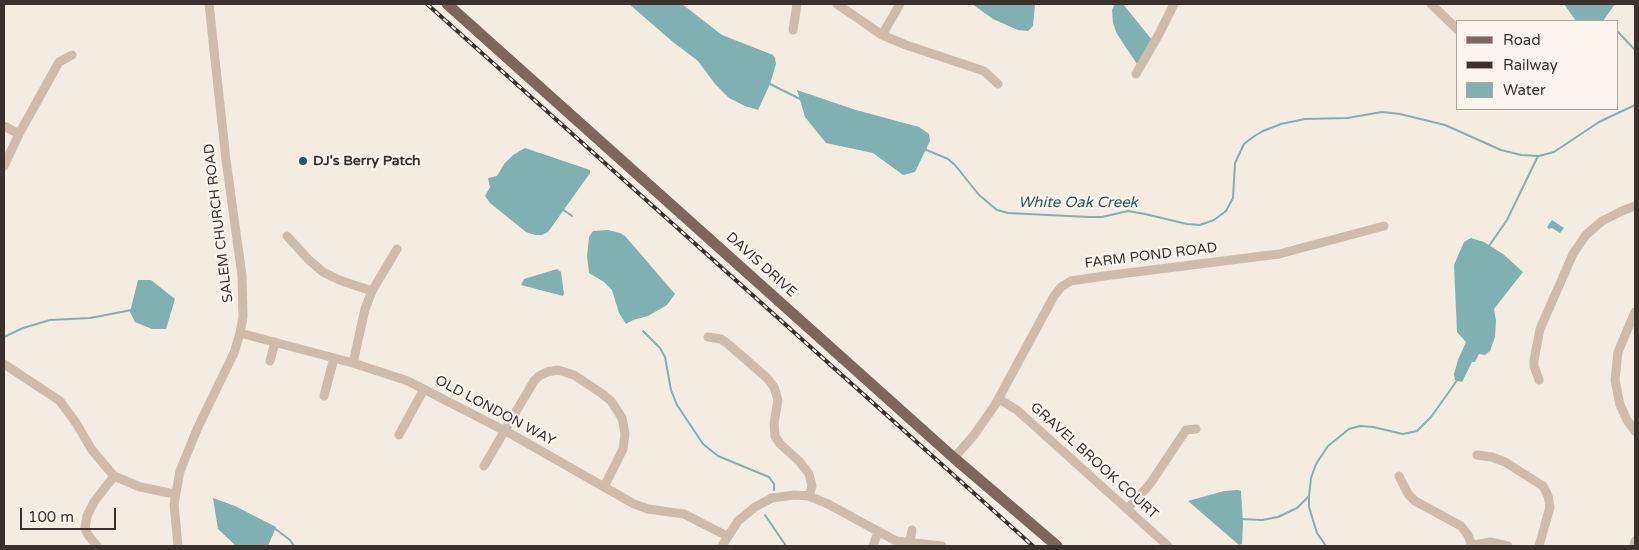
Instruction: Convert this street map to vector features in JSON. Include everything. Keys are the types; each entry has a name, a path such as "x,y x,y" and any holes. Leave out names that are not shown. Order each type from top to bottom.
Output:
{"main road":[{"name":"DAVIS DRIVE","path":"447,4 954,458 1057,546"}],"street":[{"name":"SALEM CHURCH ROAD","path":"178,546 174,514 175,494 180,471 187,451 226,370 240,333 243,305 242,276 226,160 209,4"},
{"path":"793,30 797,4"},
{"path":"837,4 882,35 984,71 998,84"},
{"path":"882,35 900,4"},
{"path":"1136,74 1174,4"},
{"path":"1432,4 1456,28"},
{"path":"4,166 19,134 59,62 72,55"},
{"path":"4,126 19,134"},
{"path":"1539,380 1534,360 1540,329 1573,254 1586,236 1602,221 1635,206"},
{"name":"FARM POND ROAD","path":"954,458 999,399 1046,309 1061,287 1071,281 1279,254 1384,226"},
{"path":"287,236 323,272 339,280 372,291"},
{"path":"354,363 363,317 372,291 397,249"},
{"path":"1635,312 1618,352 1614,380 1620,405 1635,431"},
{"name":"OLD LONDON WAY","path":"240,333 354,363 408,381 505,430 634,504 648,509 684,514 727,536"},
{"path":"708,337 721,339 768,378 778,400 774,423 775,436 780,444 800,461 809,474 812,486 809,496"},
{"path":"270,362 275,342"},
{"path":"324,396 334,358"},
{"path":"4,364 60,402 69,411 92,450 114,476 140,487 175,494"},
{"path":"484,466 530,387 539,376 558,370 583,380 611,401 620,412 624,422 623,449 604,487"},
{"path":"398,435 424,389"},
{"name":"GRAVEL BROOK COURT","path":"999,399 1017,410 1168,546"},
{"path":"1127,509 1150,484 1186,430 1196,429"},
{"path":"1477,455 1492,457 1505,462 1543,486 1548,496 1550,507 1540,546"},
{"path":"97,546 85,528 86,520 94,502 114,476"},
{"path":"1399,476 1408,494 1415,501 1461,526 1468,535 1471,546 1490,542 1508,546"},
{"path":"722,546 738,521 764,502 783,496 809,496 828,504 896,541 909,544 942,546"},
{"path":"909,544 912,530"},
{"path":"872,546 878,532"},
{"path":"1634,546 1635,541"}],"water":[{"path":"629,4 682,4 722,35 773,55 776,64 770,84 758,110 729,98 715,84 698,61"},
{"path":"972,4 1035,4 1033,26 1028,31 1018,30 993,19"},
{"path":"1115,4 1123,4 1152,40 1137,64 1117,34 1113,23 1112,10"},
{"path":"1564,4 1615,4 1604,20 1575,20"},
{"path":"797,90 856,110 919,127 929,134 930,141 915,172 903,175 873,153 826,143 805,117"},
{"path":"525,148 590,170 590,173 548,232 542,235 526,232 490,203 485,196 490,187 488,178 497,176 504,164 513,155"},
{"path":"1552,220 1564,228 1560,233 1547,227"},
{"path":"608,230 625,236 675,294 667,305 648,316 626,324 619,313 612,290 604,282 589,273 587,256 589,237 593,231"},
{"path":"1471,238 1484,242 1503,254 1523,272 1494,309 1496,321 1495,337 1490,351 1485,355 1479,354 1475,362 1472,362 1462,382 1455,380 1454,374 1466,342 1457,332 1454,265 1464,242"},
{"path":"557,269 561,272 563,296 521,285 524,279"},
{"path":"138,280 151,280 175,299 166,329 152,329 135,322 130,312"},
{"path":"1224,491 1241,491 1243,523 1242,544 1239,545 1188,501"},
{"path":"213,498 235,506 276,527 268,546 236,546 218,529"}],"waterway":[{"path":"1619,33 1635,50"},
{"name":"White Oak Creek","path":"768,83 802,100"},
{"name":"White Oak Creek","path":"924,149 948,159 979,195 997,210 1008,213 1089,217 1102,217 1128,211 1200,225 1214,220 1226,211 1233,198 1235,163 1244,144 1263,131 1281,124 1305,119 1347,118 1382,112 1400,114 1445,125 1501,150 1521,155 1539,156 1554,152 1599,122 1635,105"},
{"path":"1489,246 1507,220 1538,156"},
{"path":"562,209 572,216"},
{"path":"4,337 23,328 50,320 90,318 132,310"},
{"path":"643,331 660,348 665,357 671,390 677,405 703,444 718,456 769,477 774,484 774,490"},
{"path":"1326,546 1317,533 1309,507 1309,496 1311,478 1316,464 1328,446 1349,429 1360,426 1403,434 1417,431 1431,417 1458,379"},
{"path":"1241,519 1262,520 1278,517 1297,508 1309,496"},
{"path":"765,515 786,546"},
{"path":"274,528 290,540 294,546"}],"railway":[{"path":"427,4 1033,546"}],"place":[{"name":"DJ's Berry Patch","path":"303,161"}]}
